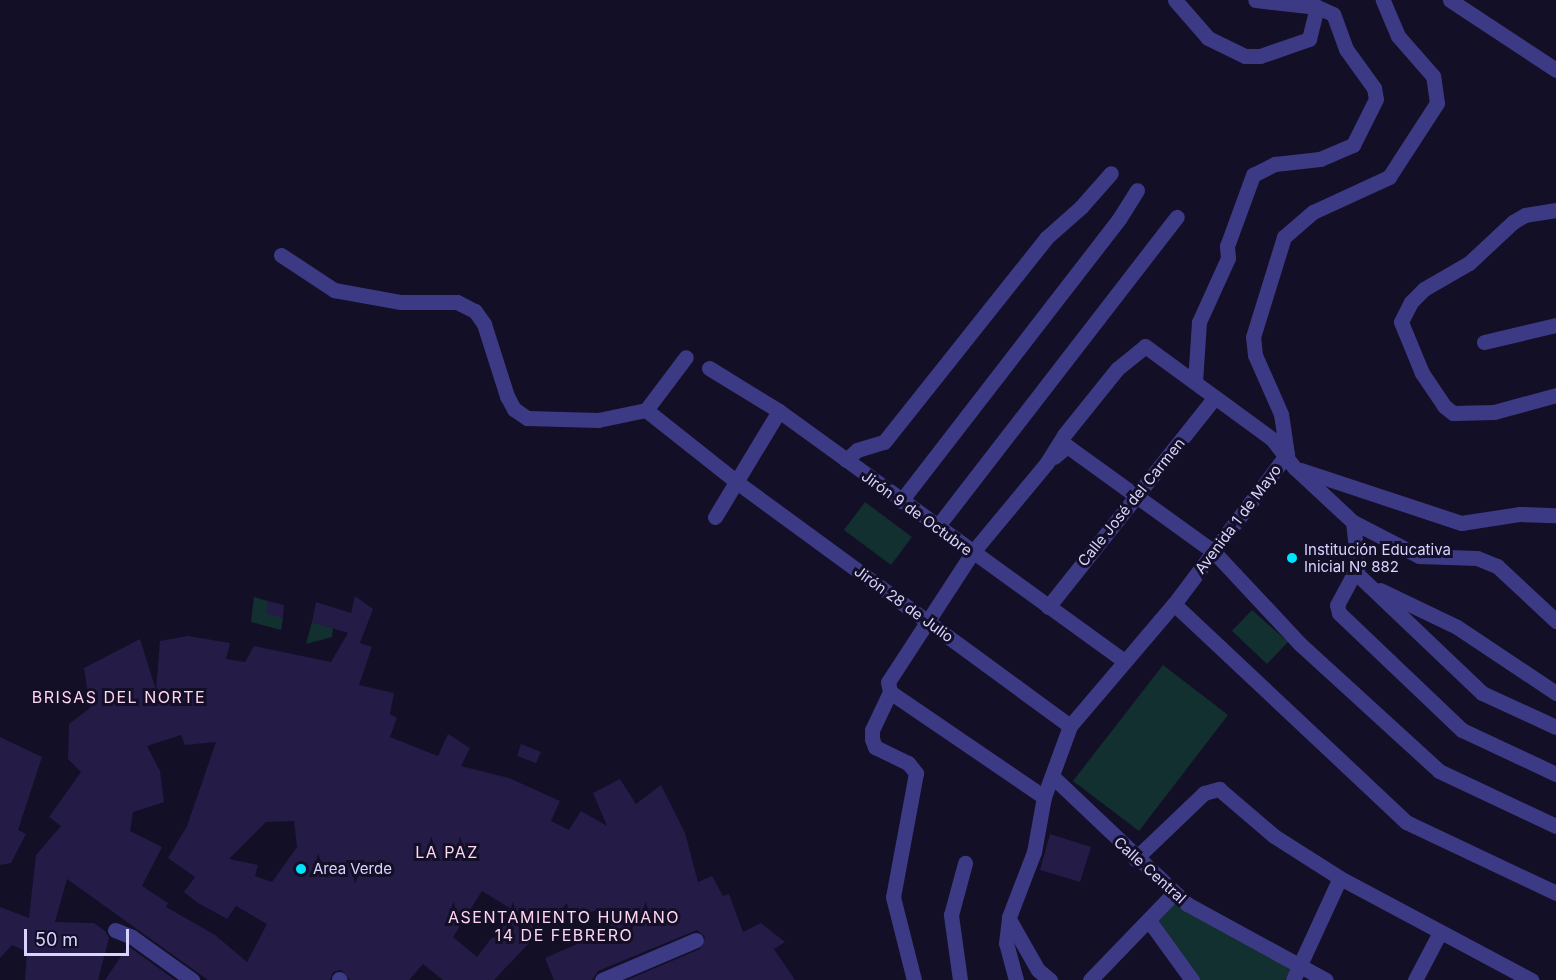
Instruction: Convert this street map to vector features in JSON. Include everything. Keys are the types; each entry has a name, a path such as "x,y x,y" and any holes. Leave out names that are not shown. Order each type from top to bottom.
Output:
{"street":[{"path":"1174,0 1208,38 1245,56 1260,56 1309,39 1317,7"},
{"path":"1195,382 1198,322 1228,258 1227,246 1253,175 1275,164 1320,159 1353,145 1373,107 1374,88 1351,58 1336,18 1317,7 1255,0"},
{"name":"Avenida 1 de Mayo","path":"1016,980 1006,943 1009,917 1034,852 1044,798 1070,726 1174,604 1287,454 1281,414 1255,355 1253,338 1284,237 1313,212 1389,177 1437,104 1433,76 1398,36 1383,0"},
{"path":"1450,0 1556,70"},
{"path":"846,460 857,450 884,442 1039,247 1111,173"},
{"path":"901,501 1119,219 1137,190"},
{"path":"1556,210 1525,215 1513,222 1469,263 1424,289 1411,302 1401,322 1422,373 1444,406 1453,413 1494,412 1556,395"},
{"path":"937,527 1177,217"},
{"path":"281,255 334,290 400,302 457,302 475,311 484,324 507,396 514,409 527,418 598,420 646,410 686,357"},
{"path":"1484,342 1556,325"},
{"path":"914,980 893,897 916,773 908,763 875,747 871,734 890,692 891,674 972,553 1046,464 1064,435 1117,369 1145,346 1287,454 1295,468 1353,522 1419,556 1477,558 1497,566 1556,621"},
{"name":"Jirón 9 de Octubre","path":"709,368 779,411 972,553 1124,660"},
{"name":"Calle José del Carmen","path":"1048,607 1215,397"},
{"name":"Jirón 28 de Julio","path":"646,410 738,483 1070,726"},
{"path":"715,517 738,483 779,411"},
{"path":"1046,464 1067,446 1214,552 1300,644 1431,764 1459,782 1556,826"},
{"path":"1295,468 1461,523 1520,514 1556,515"},
{"path":"1353,522 1356,573 1337,605 1339,614 1462,730 1556,774"},
{"path":"1356,573 1482,693 1556,727"},
{"path":"1374,588 1412,603 1457,627 1556,693"},
{"path":"1174,604 1406,822 1556,893"},
{"path":"890,692 1044,798"},
{"name":"Calle Central","path":"1052,776 1136,859 1187,904 1298,973 1326,980"},
{"path":"1136,859 1204,793 1219,789 1274,836 1340,878 1439,934 1531,980"},
{"path":"960,980 951,915 965,863"},
{"path":"1298,973 1340,878"},
{"path":"1090,980 1150,922 1174,893"},
{"path":"1009,917 1019,942 1050,980"},
{"path":"1150,922 1191,980"},
{"path":"115,930 132,937 192,980"},
{"path":"1415,980 1439,934"},
{"path":"602,980 696,940"}],"green space":[{"path":"865,502 912,537 891,565 844,530"},
{"path":"254,597 268,601 283,618 281,630 251,622"},
{"path":"1252,610 1288,642 1267,664 1232,631"},
{"path":"312,622 333,628 332,637 306,644"},
{"path":"1163,665 1228,715 1139,831 1073,781"},
{"path":"1175,902 1292,969 1285,980 1198,980 1156,922"}],"building":[{"path":"355,596 373,609 360,643 372,647 359,685 394,693 390,714 397,718 390,737 438,756 448,734 470,748 461,766 509,778 560,801 551,821 569,830 581,811 607,826 593,793 620,779 636,804 661,785 685,833 698,882 712,876 723,896 729,894 743,932 761,923 785,942 774,949 795,980 627,980 700,949 705,937 697,930 598,971 592,980 554,980 545,958 607,931 601,909 570,918 567,903 494,980 443,980 423,964 409,980 350,980 341,970 333,972 330,980 208,980 67,879 55,922 94,923 105,931 109,938 98,980 25,980 27,952 12,945 0,958 0,907 29,918 36,855 61,826 49,817 81,772 68,759 69,724 90,708 84,668 140,639 156,690 160,641 188,636 230,643 226,659 245,662 254,646 331,662 348,633 312,622 316,602 351,613","holes":["181,735 185,745 216,742 187,826 168,858 195,877 184,892 198,903 227,919 236,906 267,924 247,962 215,935 166,907 168,903 142,886 162,847 130,831 133,812 164,802 160,771 147,746","294,821 297,847 272,882 255,876 258,865 229,859 266,822","482,891 513,910 477,957 453,937"]},
{"path":"268,601 284,605 283,618 267,614"},
{"path":"0,737 42,757 18,830 26,834 11,863 0,865"},
{"path":"521,744 541,752 536,763 517,756"},
{"path":"1050,834 1091,847 1080,882 1040,870"},
{"path":"128,946 175,980 105,980"}],"place":[{"name":"Institución Educativa Inicial Nº 882","path":"1292,558"},
{"name":"Area Verde","path":"301,869"}],"district":[{"name":"BRISAS DEL NORTE","path":"119,697"},
{"name":"LA PAZ","path":"447,852"},
{"name":"ASENTAMIENTO HUMANO 14 DE FEBRERO","path":"564,926"}]}
